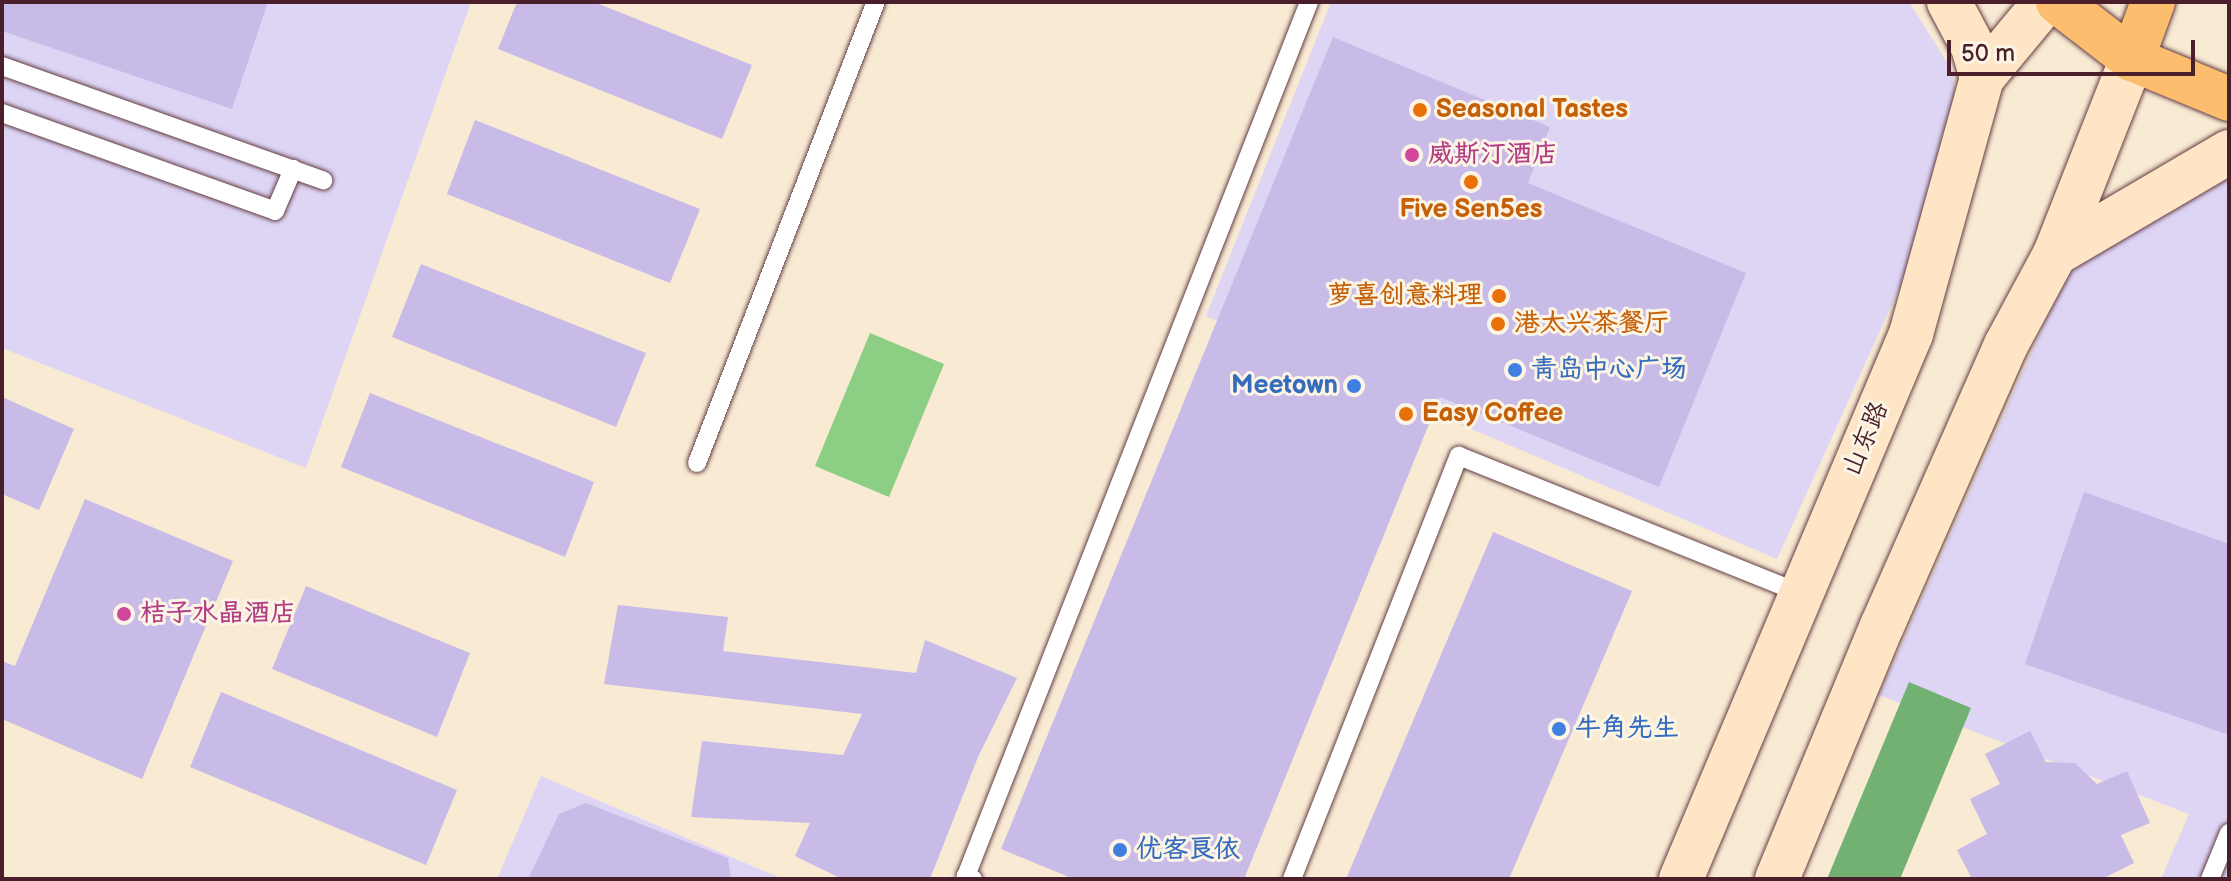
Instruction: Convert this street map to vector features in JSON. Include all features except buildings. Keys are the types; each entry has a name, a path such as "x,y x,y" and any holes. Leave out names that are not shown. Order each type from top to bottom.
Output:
{"main road":[{"path":"1949,2 1973,47 1982,78"},
{"name":"山东路","path":"1681,879 1911,334 1982,78 2045,2"},
{"path":"2058,2 2132,59 2229,99"},
{"path":"1777,879 1882,626 2006,345 2055,254 2153,2"},
{"path":"2055,254 2191,171 2229,152"}],"lane":[{"path":"697,463 876,2"},
{"path":"973,879 966,876 1309,2"},
{"path":"2,66 323,180"},
{"path":"2,113 275,211 293,169"},
{"path":"1292,879 1459,456 1800,593"},
{"path":"2210,879 2229,833"}],"shaded area":[{"path":"2,2 471,2 306,468 2,348"},
{"path":"1331,2 1909,2 1954,73 1956,162 1777,559 1206,316"},
{"path":"2229,150 2229,879 2161,879 2189,814 1879,695 2080,243"},
{"path":"541,776 783,879 497,879"}],"green space":[{"path":"870,333 944,364 889,497 815,466"},
{"path":"1909,682 1971,708 1900,879 1827,879"}],"place":[{"name":"Seasonal Tastes","path":"1420,110"},
{"name":"威斯汀酒店","path":"1412,155"},
{"name":"Five Sen5es","path":"1471,182"},
{"name":"萝喜创意料理","path":"1499,296"},
{"name":"港太兴茶餐厅","path":"1498,324"},
{"name":"青岛中心广场","path":"1515,370"},
{"name":"Meetown","path":"1354,386"},
{"name":"Easy Coffee","path":"1406,414"},
{"name":"桔子水晶酒店","path":"124,614"},
{"name":"牛角先生","path":"1559,729"},
{"name":"优客良依","path":"1120,850"}]}
